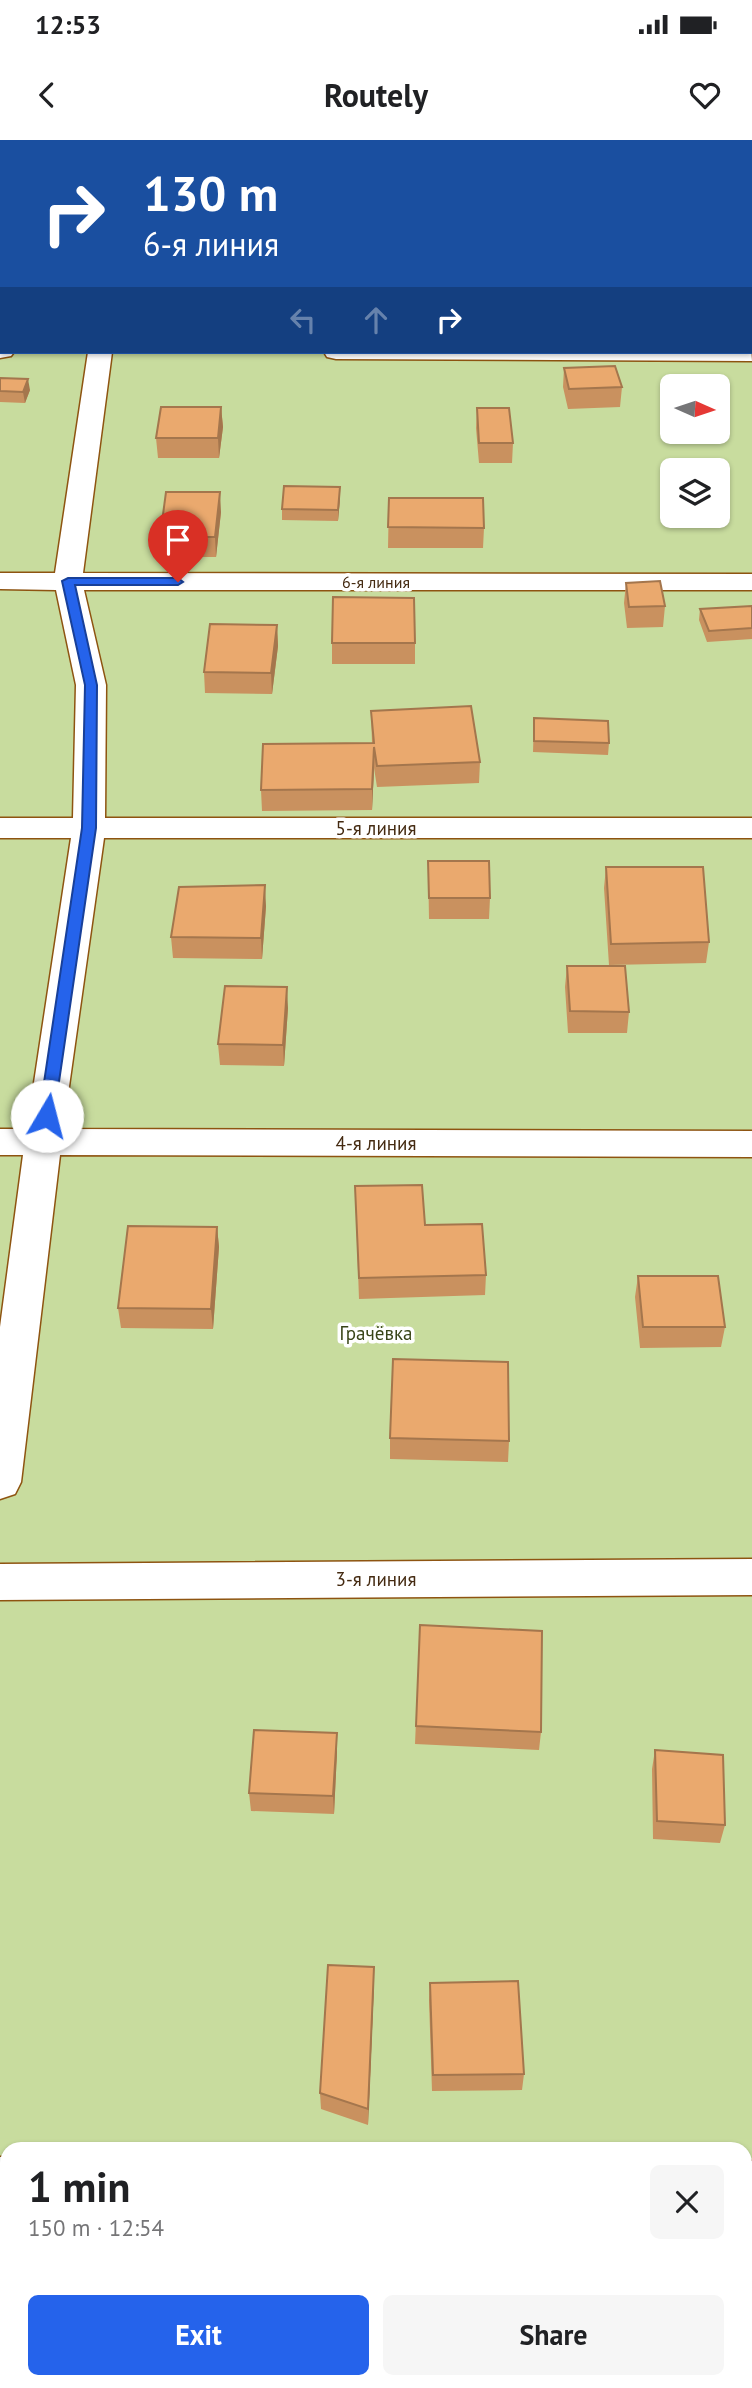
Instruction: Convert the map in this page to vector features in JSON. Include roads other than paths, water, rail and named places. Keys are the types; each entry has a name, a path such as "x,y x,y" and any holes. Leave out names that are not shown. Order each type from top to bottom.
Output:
{"street":[{"path":"0,1482 43,1143 89,828 91,685 68,581 100,354"},
{"name":"6-я линия","path":"0,581 752,582"},
{"name":"5-я линия","path":"0,828 752,828"},
{"name":"4-я линия","path":"0,1142 752,1144"},
{"name":"3-я линия","path":"0,1581 752,1577"}],"park label":[{"name":"Грачёвка","path":"376,1333"}]}
